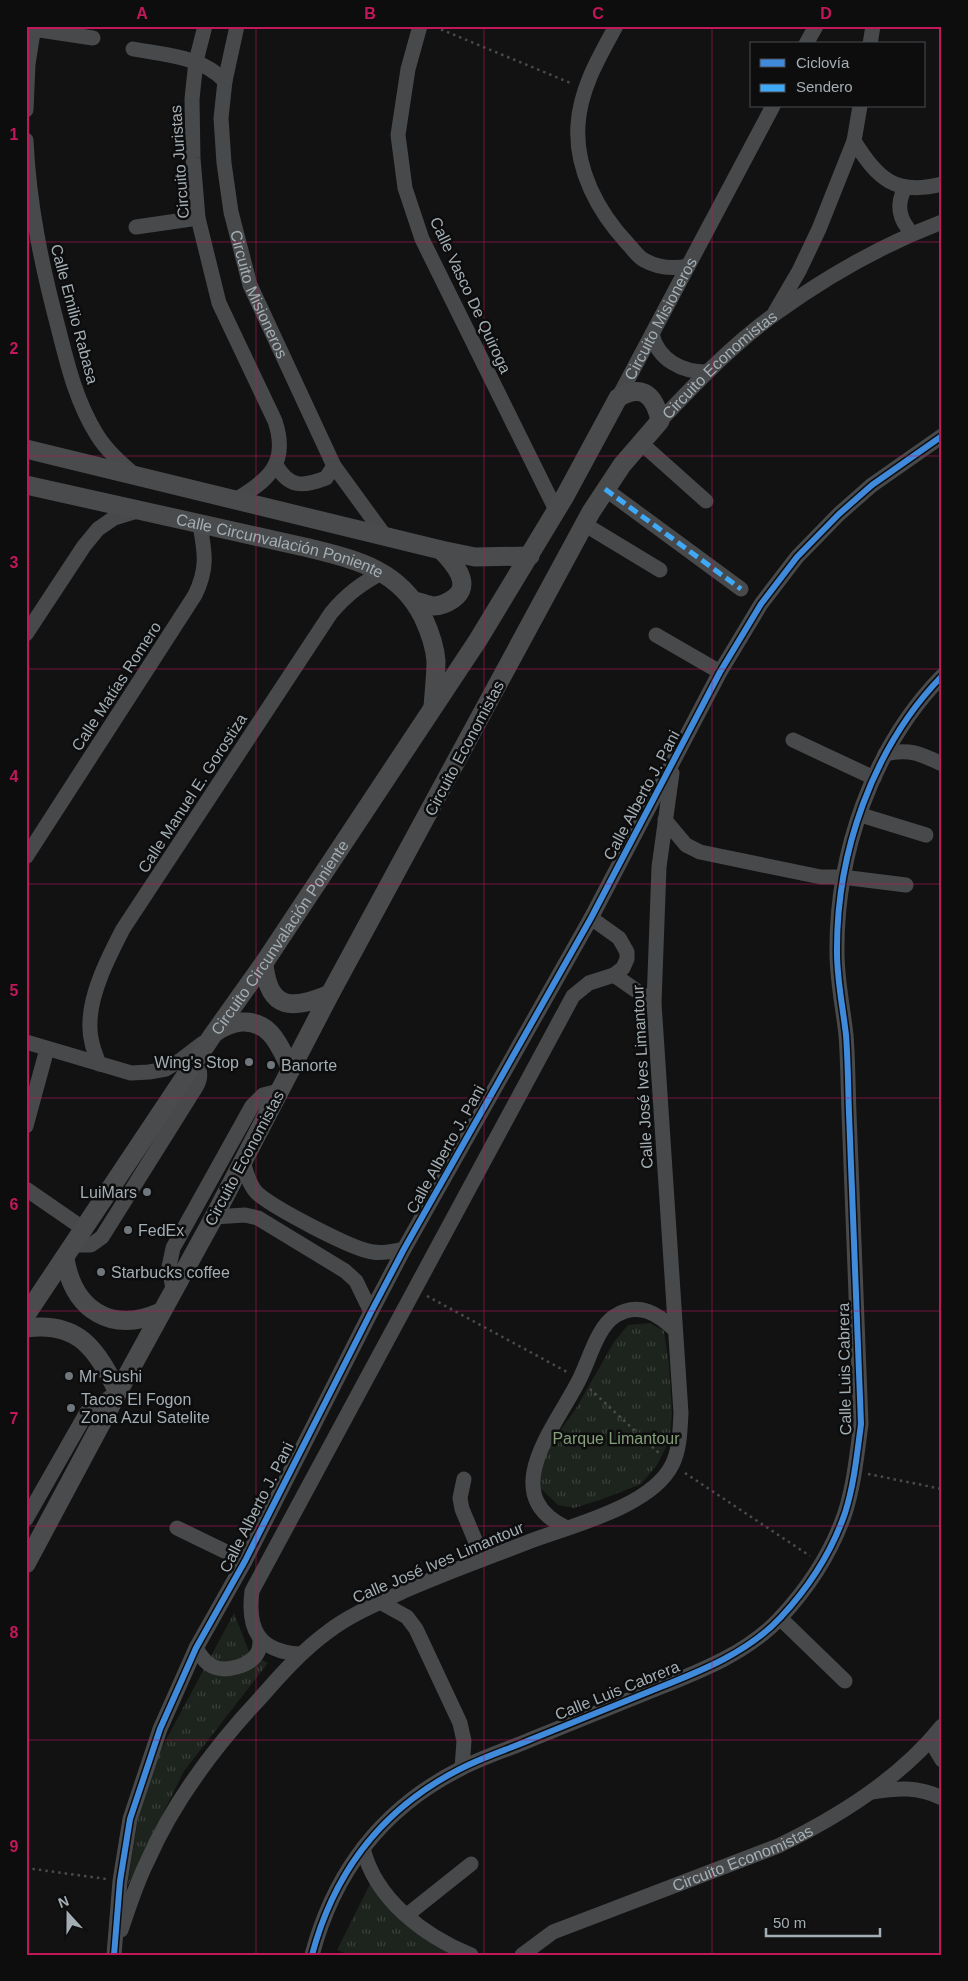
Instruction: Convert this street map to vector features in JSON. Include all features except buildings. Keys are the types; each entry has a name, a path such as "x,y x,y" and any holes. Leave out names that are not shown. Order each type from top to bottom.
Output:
{"main road":[{"path":"618,398 631,392 647,394 655,403 660,421"},
{"name":"Circuito Misioneros","path":"530,556 618,398"},
{"name":"Circuito Economistas","path":"26,1564 173,1289 214,1217 330,994 584,524 605,490 660,421"},
{"name":"Calle Circunvalación Poniente","path":"26,449 441,550 475,557 530,556"},
{"name":"Calle Circunvalación Poniente","path":"26,485 347,558 383,572 402,586 415,601 429,630 436,659 432,709"},
{"path":"415,601 434,606 446,604 458,596 463,586 460,574 454,563 441,550"},
{"name":"Circuito Circunvalación Poniente","path":"26,1315 212,1036 264,963 478,640 530,556"},
{"path":"264,963 265,977 279,1001 286,1004 302,1003 330,994"},
{"path":"212,1036 234,1023 258,1024 276,1038 291,1069"},
{"path":"74,1244 71,1285 78,1296 98,1313 110,1318 136,1321 161,1312"},
{"path":"26,1328 48,1327 76,1334 96,1353 118,1392"}],"street":[{"name":"Circuito Juristas","path":"205,26 196,61 192,99 193,158 198,218 218,303 276,421 280,435 280,448 276,465"},
{"name":"Circuito Misioneros","path":"237,26 225,81 221,118 224,163 231,212 250,285 334,466 385,536"},
{"name":"Calle Vasco De Quiroga","path":"420,26 408,69 398,135 405,188 422,239 556,510"},
{"path":"616,26 585,88 578,124 579,151 585,178 601,211 642,259 661,266 675,268 688,266"},
{"path":"807,42 816,26"},
{"path":"870,42 873,26"},
{"path":"26,110 27,64 34,27 93,38"},
{"path":"133,49 196,61 207,66 225,81"},
{"name":"Circuito Misioneros","path":"618,398 772,108"},
{"path":"774,314 799,271 819,229 854,141 860,108"},
{"name":"Calle Emilio Rabasa","path":"26,140 28,183 37,238 71,378 82,408 97,435 114,457 137,477"},
{"path":"854,141 867,162 880,177 892,184 915,189 942,184"},
{"path":"905,188 899,201 900,216 912,233"},
{"path":"136,227 198,218"},
{"name":"Circuito Economistas","path":"660,421 708,372 774,314 843,268 912,233 942,222"},
{"path":"652,334 661,352 673,363 689,370 708,372"},
{"name":"Calle Alberto J. Pani","path":"114,1954 120,1881 130,1819 160,1729 196,1648 245,1561 404,1249 591,918 720,672 761,604 797,557 839,514 872,485 940,439"},
{"path":"641,443 706,501"},
{"path":"235,500 268,477 276,465 283,477 292,483 303,485 326,478 334,466"},
{"path":"605,490 741,589"},
{"path":"26,634 84,546 98,529 114,518 138,511"},
{"path":"584,524 660,570"},
{"name":"Calle Matías Romero","path":"26,857 196,595 203,579 206,563 200,525"},
{"name":"Calle Manuel E. Gorostiza","path":"99,1064 92,1044 90,1023 93,999 110,954 123,929 331,613 345,596 360,584 383,572"},
{"path":"656,635 720,672"},
{"name":"Calle Luis Cabrera","path":"312,1955 329,1905 344,1876 362,1848 380,1828 413,1798 462,1768 700,1671 759,1637 780,1618 821,1563 845,1512 855,1471 861,1424 846,1036 837,955 842,877 861,815 885,754 901,726 941,681"},
{"path":"793,740 874,778"},
{"path":"885,754 898,751 912,751 942,764"},
{"name":"Calle José Ives Limantour","path":"114,1954 147,1860 176,1808 214,1750 299,1654 332,1629 380,1602 565,1527 594,1520 631,1502 655,1486 672,1465 678,1441 681,1413 654,1003 659,867 674,762"},
{"path":"861,815 926,834"},
{"path":"665,820 686,845 700,852 821,878 842,877 906,885"},
{"path":"299,1654 278,1652 260,1640 252,1623 250,1608 252,1591 573,996 589,983 614,975 623,968 627,960 624,944 619,938 591,918"},
{"path":"614,975 654,1003"},
{"path":"26,1042 131,1073 149,1072 166,1068 182,1060 212,1036"},
{"path":"26,1126 46,1049"},
{"path":"173,1289 169,1268 173,1248 252,1106 263,1095 279,1091"},
{"path":"243,1162 247,1176 256,1192 270,1203 355,1247 372,1252 386,1253 404,1249"},
{"path":"26,1189 74,1244"},
{"path":"214,1217 245,1215 258,1218 345,1271 356,1281 371,1312"},
{"name":"Calle José Ives Limantour","path":"565,1527 550,1520 540,1509 534,1494 532,1473 537,1456 580,1379 604,1327 615,1316 631,1310 648,1310 661,1317 676,1330"},
{"name":"Circuito Economistas","path":"26,1519 87,1412 118,1392"},
{"path":"464,1479 460,1498 462,1509 483,1559"},
{"path":"177,1528 245,1561"},
{"path":"380,1602 407,1617 416,1629 460,1723 464,1741 462,1768"},
{"path":"780,1618 844,1681"},
{"path":"196,1648 211,1666 220,1669 231,1668 252,1659 258,1652 260,1640"},
{"name":"Circuito Economistas","path":"522,1955 538,1942 569,1925 778,1846 810,1831 871,1792 906,1763 942,1726"},
{"path":"930,1740 942,1760"},
{"path":"871,1792 901,1788 922,1790 942,1798"},
{"path":"362,1848 371,1874 380,1887 407,1915 440,1940 471,1955"},
{"path":"407,1915 471,1864"}],"path":[{"path":"434,26 585,88"},
{"path":"433,1299 580,1379 672,1465 821,1563"},
{"path":"855,1471 942,1489"},
{"path":"26,1868 120,1881"}],"green space":[{"name":"Parque Limantour","path":"650,1323 664,1331 669,1364 672,1412 670,1439 657,1465 641,1484 574,1508 558,1505 539,1487 536,1463 575,1410 614,1342 628,1325"},
{"path":"234,1613 250,1654 268,1663 184,1771 127,1887 139,1813 161,1749"},
{"path":"372,1880 434,1945 458,1955 349,1955 337,1950"}],"marked path":[{"path":"605,489 741,589"}],"cycle path":[{"path":"114,1955 120,1881 130,1819 160,1729 196,1648 245,1561 404,1249 591,918 720,672 761,604 797,557 839,514 872,485 942,436"},
{"path":"312,1955 334,1896 348,1870 385,1823 407,1803 432,1785 460,1769 691,1675 739,1650 768,1629 791,1606 810,1581 840,1527 851,1492 861,1424 847,1054 837,963 838,916 843,878 851,841 863,804 878,769 896,736 917,705 942,676"}],"place":[{"name":"Wing's Stop","path":"249,1062"},
{"name":"Banorte","path":"271,1065"},
{"name":"LuiMars","path":"147,1192"},
{"name":"FedEx","path":"128,1230"},
{"name":"Starbucks coffee","path":"101,1272"},
{"name":"Mr Sushi","path":"69,1376"},
{"name":"Tacos El Fogon Zona Azul Satelite","path":"71,1408"}]}
